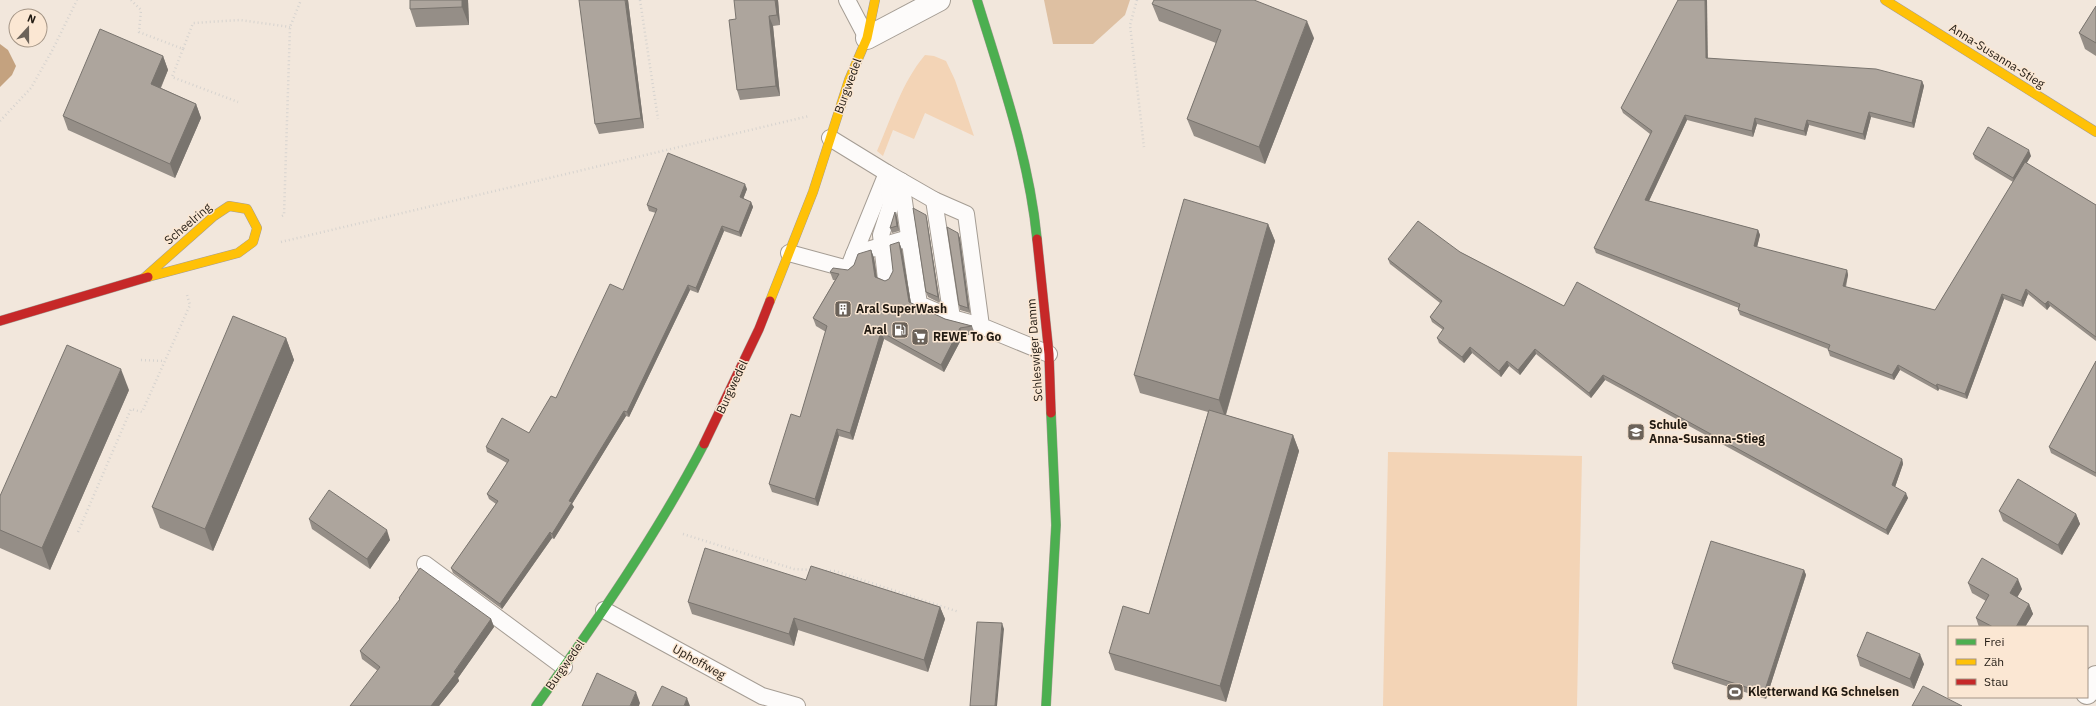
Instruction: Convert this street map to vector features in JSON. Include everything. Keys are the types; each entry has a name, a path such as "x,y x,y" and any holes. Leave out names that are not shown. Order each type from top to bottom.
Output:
{"street":[{"name":"Burgwedel","path":"536,706 604,610 690,471 722,408 759,329 813,192 849,80 866,38 872,3 875,0"},
{"path":"866,38 939,0"},
{"name":"Schleswiger Damm","path":"977,0 1012,113 1027,173 1037,234 1049,354 1056,525 1046,706"},
{"name":"Anna-Susanna-Stieg","path":"1885,0 2096,132"},
{"name":"Scheelring","path":"0,321 144,278 238,253 254,242 257,228 247,209 229,206 214,216 144,278"},
{"path":"2088,691 2096,677"}],"lane":[{"path":"846,0 866,38"},
{"path":"832,131 887,173 934,200 966,214 981,326"},
{"path":"886,279 881,235 891,204 887,173"},
{"path":"789,253 848,269 887,173"},
{"path":"901,181 919,304 952,318 981,326 1049,354"},
{"path":"934,200 952,318"},
{"path":"854,254 909,238"},
{"path":"425,564 564,667"},
{"name":"Uphoffweg","path":"604,610 762,696 797,706"}],"path":[{"path":"0,121 31,88 53,49 77,0"},
{"path":"131,0 141,10 139,32 183,49"},
{"path":"257,228 284,215 290,27 301,0"},
{"path":"640,0 658,119"},
{"path":"1137,0 1130,25 1144,147"},
{"path":"238,102 172,77 193,23 240,20 290,27"},
{"path":"238,253 807,115 832,131"},
{"path":"0,116 5,116"},
{"path":"78,532 131,409 142,412 190,306 178,269"},
{"path":"142,360 165,361"},
{"path":"656,525 794,568 814,570"},
{"path":"821,570 835,571 959,612"}],"shaded area":[{"path":"1044,0 1130,0 1125,15 1093,44 1053,44"},
{"path":"0,44 8,50 16,66 12,75 0,87"},
{"path":"925,55 934,56 946,61 955,80 974,136 925,113 914,139 893,130 883,156 877,151 892,114 903,89"},
{"path":"1388,452 1582,456 1577,706 1383,706"}],"building":[{"path":"410,0 462,0 462,7 410,9"},
{"path":"579,0 625,0 641,118 595,124"},
{"path":"734,0 775,0 777,15 769,16 776,86 737,90 729,20 736,19"},
{"path":"1154,0 1254,0 1307,21 1259,147 1187,119 1221,30 1152,4"},
{"path":"1678,0 1705,0 1706,58 1876,69 1922,81 1912,123 1869,112 1863,134 1807,120 1804,131 1755,118 1752,131 1685,115 1645,200 1758,230 1754,246 1847,270 1843,286 1935,310 2025,162 2096,205 2096,337 2048,301 2045,304 2026,289 2021,301 2002,294 1965,394 1937,384 1936,386 1898,365 1892,375 1828,350 1830,345 1738,310 1740,304 1594,248 1652,131 1621,108"},
{"path":"2096,6 2096,43 2079,33"},
{"path":"100,29 163,56 151,84 196,104 170,164 63,116"},
{"path":"1988,127 2029,150 2013,178 1973,154"},
{"path":"668,153 745,184 740,197 751,202 739,232 722,226 696,288 688,285 627,412 624,411 569,501 572,502 552,534 550,532 500,604 451,568 498,501 487,494 509,460 486,447 502,418 529,433 551,396 556,398 610,284 623,290 657,209 647,205"},
{"path":"1184,199 1268,224 1219,400 1134,375"},
{"path":"913,208 926,215 938,297 926,292"},
{"path":"895,212 897,226 890,228"},
{"path":"1418,221 1460,252 1564,306 1577,282 1902,459 1892,485 1906,493 1886,530 1603,375 1589,393 1535,349 1518,370 1507,361 1499,371 1470,347 1462,357 1437,338 1444,328 1430,317 1442,301 1388,259"},
{"path":"947,227 958,233 968,308 959,305"},
{"path":"899,242 909,302 945,319 972,326 960,328 941,365 881,332 850,433 837,429 815,499 769,484 791,414 800,417 827,326 813,318 839,274 830,272 833,268 848,270 854,265 858,254 871,250 875,277 885,281 889,279 893,271 890,245"},
{"path":"233,316 286,338 205,529 152,507"},
{"path":"67,345 121,369 42,548 0,530 0,496"},
{"path":"2096,361 2096,473 2049,447"},
{"path":"1209,410 1293,435 1220,686 1109,653 1123,606 1149,614"},
{"path":"2018,479 2076,514 2058,545 1999,511"},
{"path":"329,490 387,530 367,559 309,519"},
{"path":"1711,541 1804,570 1764,693 1672,663"},
{"path":"705,548 806,580 811,566 940,607 924,660 794,618 789,634 688,602"},
{"path":"1982,558 2018,579 2010,593 2029,604 2017,626 1991,626 1976,618 1989,595 1968,583"},
{"path":"420,568 491,619 454,672 456,673 431,706 350,706 380,667 360,651 400,599 399,598"},
{"path":"977,622 1002,623 995,706 970,706"},
{"path":"1867,632 1920,654 1910,679 1857,656"},
{"path":"597,673 636,692 630,706 582,706"},
{"path":"662,686 687,698 684,706 652,706"},
{"path":"1923,686 1962,706 1912,706"}],"traffic: fast":[{"path":"977,0 1021,148 1028,178 1037,239"},
{"path":"1046,706 1056,525 1051,413"},
{"path":"536,706 581,643 646,545 704,444"}],"traffic: slow":[{"path":"770,301 813,192 849,80 867,38 875,0"},
{"path":"1885,0 2096,132"},
{"path":"144,278 214,216 229,206 247,209 257,228 253,242 238,253 148,277"}],"traffic: jam":[{"path":"1037,239 1049,354 1051,413"},
{"path":"0,321 148,277"},
{"path":"704,444 759,329 770,301"}],"place":[{"name":"Aral SuperWash","path":"843,309"},
{"name":"Aral","path":"900,330"},
{"name":"REWE To Go","path":"920,337"},
{"name":"Schule Anna-Susanna-Stieg","path":"1636,432"},
{"name":"Kletterwand KG Schnelsen","path":"1735,692"}]}
